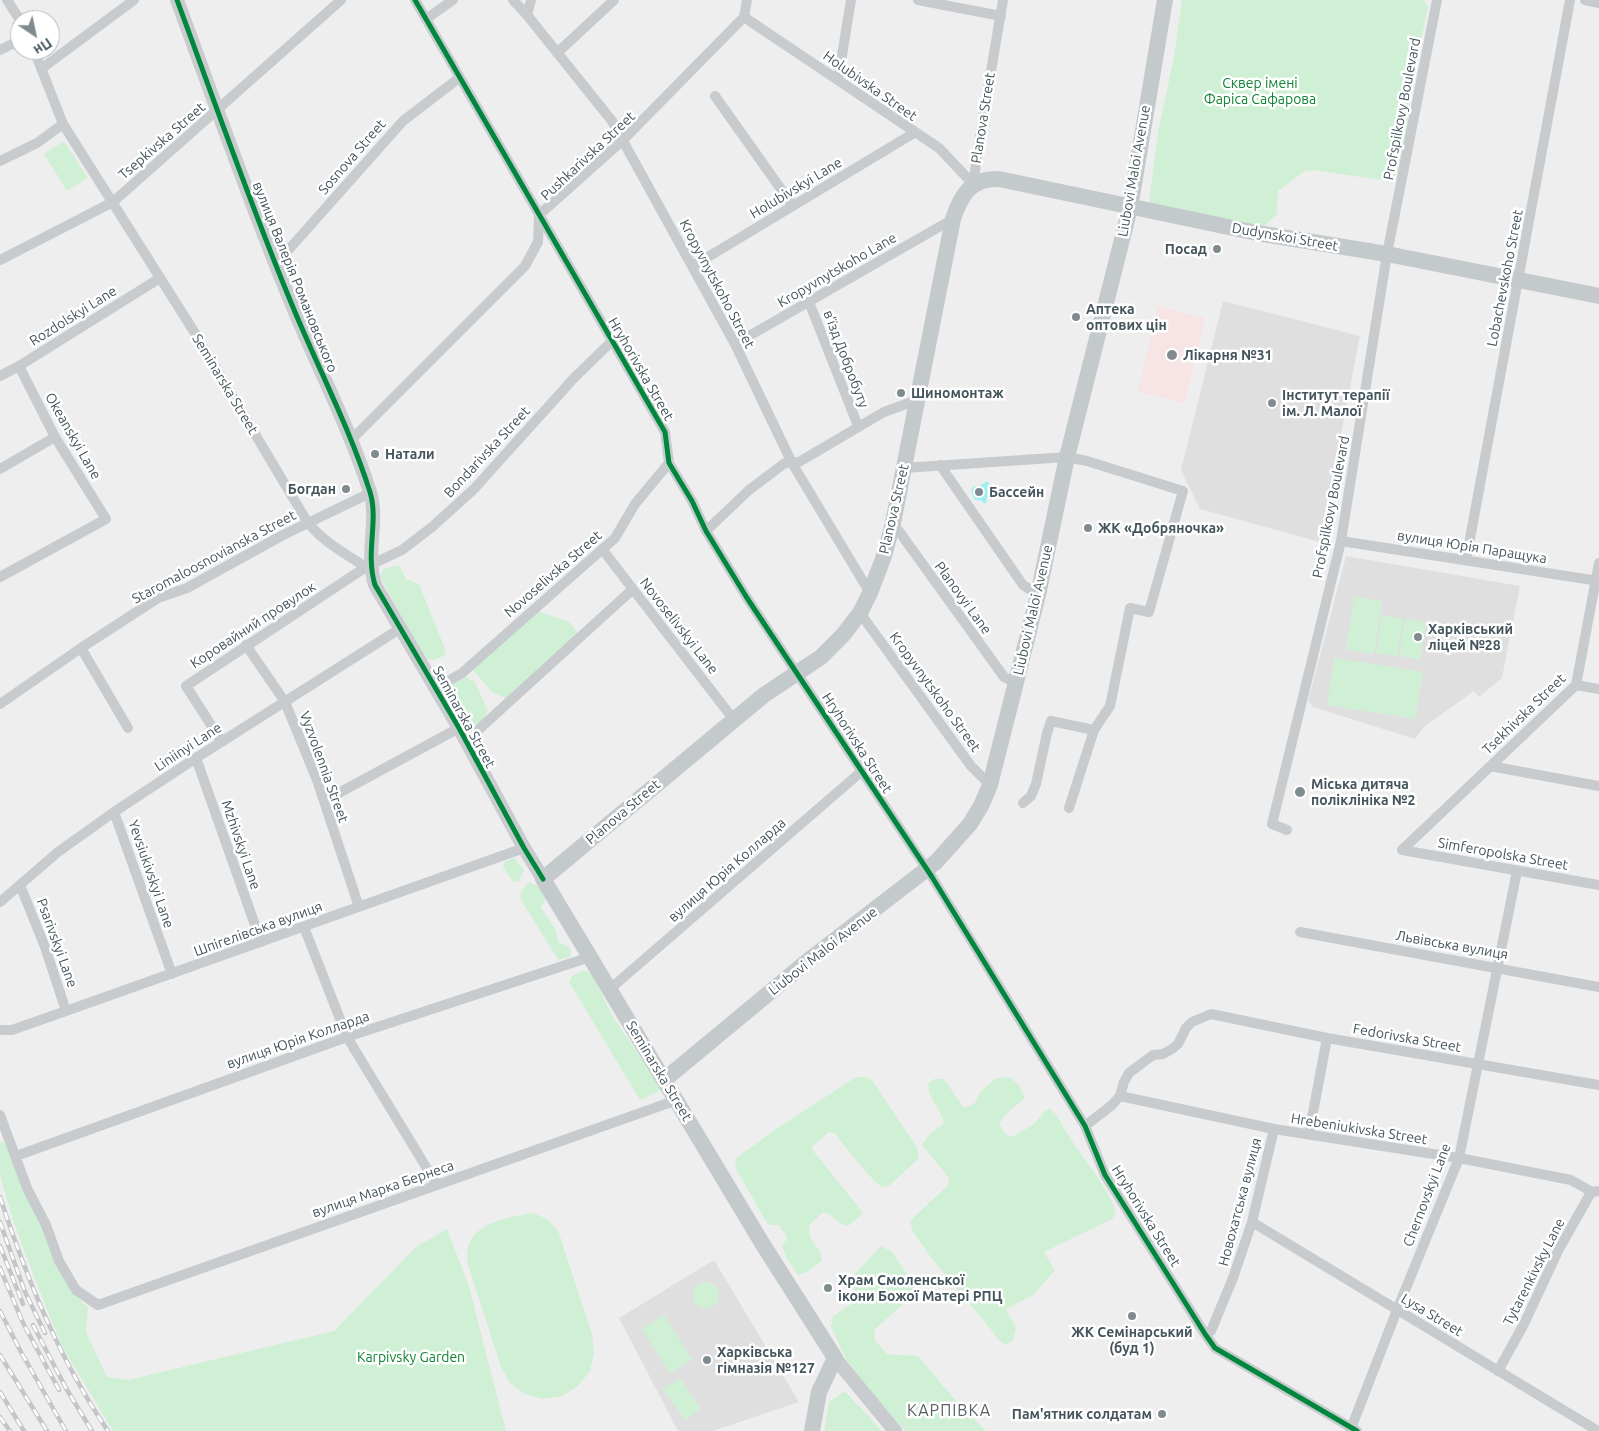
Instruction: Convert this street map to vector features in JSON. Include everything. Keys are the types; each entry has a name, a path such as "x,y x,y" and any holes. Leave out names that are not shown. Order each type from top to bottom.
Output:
{"main road":[{"name":"Liubovi Maloi Avenue","path":"664,1080 810,959 927,870 950,848 970,824 981,806 990,785 1038,595 1067,457 1130,208 1164,0"},
{"name":"Dudynskoi Street","path":"974,186 987,179 999,180 1256,233 1387,254 1599,296"},
{"name":"Planova Street","path":"543,879 764,695 821,657 843,636 860,613 884,556 893,524 953,219 962,196 974,186"},
{"name":"Seminarska Street","path":"543,879 762,1243 835,1358"},
{"path":"812,1431 819,1392 835,1358"}],"street":[{"path":"41,70 134,0"},
{"name":"вулиця Валерія Романовського","path":"177,0 275,265 351,440 370,492 373,510 368,566"},
{"name":"Tsepkivska Street","path":"0,260 113,202 340,0"},
{"name":"Hryhorivska Street","path":"415,0 665,432 669,463 692,501 706,531 747,598 927,870 1085,1126 1105,1175 1205,1334 1215,1348 1353,1430"},
{"path":"426,19 453,0"},
{"name":"Kropyvnytskoho Street","path":"513,0 612,121 632,160 693,266 734,344 792,463 870,593"},
{"path":"527,15 530,0"},
{"path":"557,52 614,0"},
{"path":"744,17 747,0"},
{"path":"838,80 851,0"},
{"path":"918,0 1001,16"},
{"name":"Planova Street","path":"974,186 976,160 1004,0"},
{"name":"Profspilkovy Boulevard","path":"1286,830 1272,824 1341,541 1387,254 1437,0"},
{"name":"Lobachevskoho Street","path":"1466,560 1570,0"},
{"path":"1585,0 1599,2"},
{"name":"Holubivska Street","path":"744,17 939,148 974,186"},
{"name":"Pushkarivska Street","path":"351,440 525,266 538,242 539,215 623,140 744,17"},
{"name":"Seminarska Street","path":"38,60 63,124 193,330 308,523 330,544 368,566 375,585 459,728 524,848 543,879"},
{"name":"Sosnova Street","path":"275,265 403,121 459,78"},
{"path":"715,96 793,206"},
{"path":"0,161 37,143 63,124"},
{"name":"Holubivskyi Lane","path":"693,266 914,133"},
{"name":"Kropyvnytskoho Lane","path":"734,344 953,219"},
{"name":"Rozdolskyi Lane","path":"0,376 160,278"},
{"name":"в'їзд Добробуту","path":"809,302 858,426"},
{"name":"Bondarivska Street","path":"368,566 402,550 432,527 474,489 574,378 612,342"},
{"name":"Okeanskyi Lane","path":"0,577 106,519 55,437 19,366"},
{"path":"706,531 749,490 785,463 799,462 884,412 917,400"},
{"path":"0,469 55,437"},
{"path":"904,468 1067,457 1087,461 1183,491 1149,612 1130,608 1110,706 1094,730 1068,808"},
{"name":"Novoselivska Street","path":"436,688 462,672 615,538 635,504 669,463"},
{"path":"940,465 1023,585 1038,595"},
{"name":"Staromaloosnovianska Street","path":"0,704 158,598 187,588 283,535 370,492"},
{"name":"Planovyi Lane","path":"893,524 1004,677 1016,682"},
{"name":"вулиця Юрія Паращука","path":"1341,541 1597,581"},
{"name":"Novoselivskyi Lane","path":"602,549 734,720"},
{"name":"Tsekhivska Street","path":"1402,850 1576,685 1599,563"},
{"name":"Коровайний провулок","path":"222,742 186,686 368,566"},
{"path":"466,741 633,589"},
{"name":"Kropyvnytskoho Street","path":"860,613 971,766 990,785"},
{"name":"Liniinyi Lane","path":"0,902 58,852 114,812 401,628"},
{"name":"Vyzvolennia Street","path":"246,645 285,702 317,780 359,907"},
{"path":"81,648 128,728"},
{"path":"1576,685 1599,690"},
{"path":"1022,804 1031,796 1036,784 1043,747 1051,721 1094,730"},
{"path":"324,801 459,728"},
{"name":"Mzhivskyi Lane","path":"196,758 261,942"},
{"path":"1490,766 1599,786"},
{"name":"вулиця Юрія Колларда","path":"610,989 862,771"},
{"name":"Yevsiukivskyi Lane","path":"114,812 172,974"},
{"name":"Шпігелівська вулиця","path":"0,1030 12,1030 524,848"},
{"name":"Simferopolska Street","path":"1402,850 1599,885"},
{"name":"Chernovskyi Lane","path":"1353,1430 1397,1310 1459,1158 1517,871"},
{"name":"Psarivskyi Lane","path":"20,885 45,947 66,1011"},
{"path":"304,927 347,1037 436,1185"},
{"name":"Львівська вулиця","path":"1300,932 1599,987"},
{"name":"вулиця Юрія Колларда","path":"16,1156 347,1037 590,957"},
{"name":"Fedorivska Street","path":"1120,1096 1129,1073 1153,1055 1163,1054 1172,1049 1178,1044 1186,1028 1192,1022 1211,1014 1327,1038 1599,1085"},
{"path":"1309,1134 1327,1038"},
{"path":"1085,1126 1112,1105 1120,1096"},
{"name":"Hrebeniukivska Street","path":"1120,1096 1274,1129 1459,1158 1571,1180 1596,1192"},
{"name":"вулиця Марка Бернеса","path":"16,1156 27,1188 46,1224 59,1261 76,1290 98,1304 677,1100"},
{"path":"0,1115 16,1156"},
{"name":"Новохатська вулиця","path":"1205,1334 1211,1331 1233,1278 1252,1222 1274,1129"},
{"name":"Tytarenkivsky Lane","path":"1498,1371 1524,1324 1559,1249 1596,1192"},
{"name":"Lysa Street","path":"1252,1222 1598,1431"},
{"name":"Seminarska Street","path":"835,1358 895,1431"}],"shaded area":[{"name":"Інститут терапії ім. Л. Малої","path":"1223,301 1360,336 1320,542 1200,509 1181,470"},
{"name":"Лікарня №31","path":"1158,307 1205,318 1185,403 1138,392"},
{"name":"Харківський ліцей №28","path":"1346,556 1520,586 1502,678 1479,697 1474,691 1425,726 1415,739 1313,707 1308,701"},
{"name":"Харківська гімназія №127","path":"714,1260 799,1402 713,1431 678,1431 619,1318"}],"green space":[{"name":"Сквер імені Фаріса Сафарова","path":"1182,0 1424,0 1428,6 1406,118 1409,119 1398,173 1396,172 1394,182 1314,170 1308,172 1306,170 1278,191 1277,214 1257,233 1148,210 1158,132 1174,57"},
{"path":"64,141 88,178 67,191 44,154"},
{"path":"399,565 406,579 419,584 446,651 444,656 434,660 425,658 380,577 384,569"},
{"path":"1354,597 1382,601 1374,654 1346,650"},
{"path":"538,611 569,622 579,634 506,698 492,692 472,669"},
{"path":"1382,615 1403,619 1397,656 1376,653"},
{"path":"1405,619 1426,622 1420,660 1399,656"},
{"path":"1334,658 1423,672 1415,719 1327,705"},
{"path":"463,676 474,681 488,710 484,720 473,727 469,724 449,688"},
{"path":"514,858 524,870 519,881 513,882 503,865 506,861"},
{"path":"529,882 538,886 547,897 541,907 556,930 558,942 570,947 571,957 558,960 520,898 521,891"},
{"path":"584,970 592,974 613,1017 663,1089 640,1100 569,982 572,976"},
{"path":"856,1077 866,1077 872,1080 918,1149 918,1159 889,1186 882,1187 863,1169 834,1133 829,1132 812,1147 863,1214 848,1226 824,1212 809,1225 810,1237 820,1252 822,1261 807,1272 798,1275 786,1257 782,1245 787,1239 786,1235 779,1225 767,1223 736,1169 735,1159 776,1129"},
{"path":"1010,1077 1019,1085 1025,1098 1004,1116 999,1123 1005,1134 1012,1137 1034,1124 1050,1108 1101,1183 1116,1213 1112,1219 1044,1252 1055,1270 1033,1295 1006,1309 1016,1328 1013,1341 1005,1345 999,1341 932,1259 912,1230 910,1221 948,1185 949,1178 922,1145 928,1136 944,1123 930,1094 928,1084 934,1079 944,1079 964,1108 975,1103 981,1091 996,1078"},
{"name":"Karpivsky Garden","path":"2,1141 15,1154 74,1293 88,1308 86,1332 107,1377 128,1380 334,1331 416,1247 447,1229 469,1286 506,1431 113,1431 62,1346 34,1277 14,1223 0,1176 0,1143"},
{"path":"531,1213 548,1220 559,1233 592,1334 594,1352 590,1371 578,1386 562,1396 543,1399 525,1394 510,1383 501,1367 468,1265 467,1252 471,1241 486,1226 508,1218"},
{"path":"881,1246 892,1252 916,1287 915,1294 875,1329 874,1339 887,1354 918,1356 950,1394 986,1431 905,1431 846,1359 831,1327 833,1316 856,1301 852,1281 855,1274"},
{"path":"706,1282 715,1286 719,1295 715,1304 706,1308 697,1304 693,1295 697,1286"},
{"path":"664,1315 692,1360 670,1373 642,1329"},
{"path":"680,1378 701,1409 685,1420 663,1389"},
{"path":"845,1391 882,1431 824,1431 829,1402"}],"water":[{"name":"Бассейн","path":"987,481 992,487 987,488 990,495 984,504 982,501 974,499 971,490 974,486 978,487"}],"railway":[{"path":"0,1197 21,1258 59,1347 90,1404 108,1431"},
{"path":"0,1222 25,1292 45,1333"},
{"path":"0,1246 23,1304"},
{"path":"0,1268 23,1323 59,1390"},
{"path":"0,1311 66,1431"},
{"path":"33,1325 67,1390 92,1431"},
{"path":"0,1355 47,1431"},
{"path":"0,1392 24,1431"},
{"path":"0,1417 10,1431"}],"cycle path":[{"path":"177,0 275,263 362,467 372,503 371,561 375,585 459,728 524,848 543,879"},
{"path":"415,0 665,432 669,463 692,501 706,531 747,598 932,877 1085,1126 1105,1175 1205,1334 1215,1348 1357,1431"}],"place":[{"name":"Посад","path":"1217,249"},
{"name":"Аптека оптових цін","path":"1076,317"},
{"name":"Лікарня №31","path":"1172,355"},
{"name":"Шиномонтаж","path":"901,393"},
{"name":"Інститут терапії ім. Л. Малої","path":"1272,403"},
{"name":"Натали","path":"375,454"},
{"name":"Богдан","path":"346,489"},
{"name":"Бассейн","path":"979,492"},
{"name":"ЖК «Добряночка»","path":"1088,528"},
{"name":"Харківський ліцей №28","path":"1418,637"},
{"name":"Міська дитяча поліклініка №2","path":"1300,792"},
{"name":"Храм Смоленської ікони Божої Матері РПЦ","path":"828,1288"},
{"name":"ЖК Семінарський (буд 1)","path":"1132,1316"},
{"name":"Харківська гімназія №127","path":"707,1360"},
{"name":"Пам'ятник солдатам","path":"1162,1414"}],"district":[{"name":"КАРПІВКА","path":"949,1411"}]}
